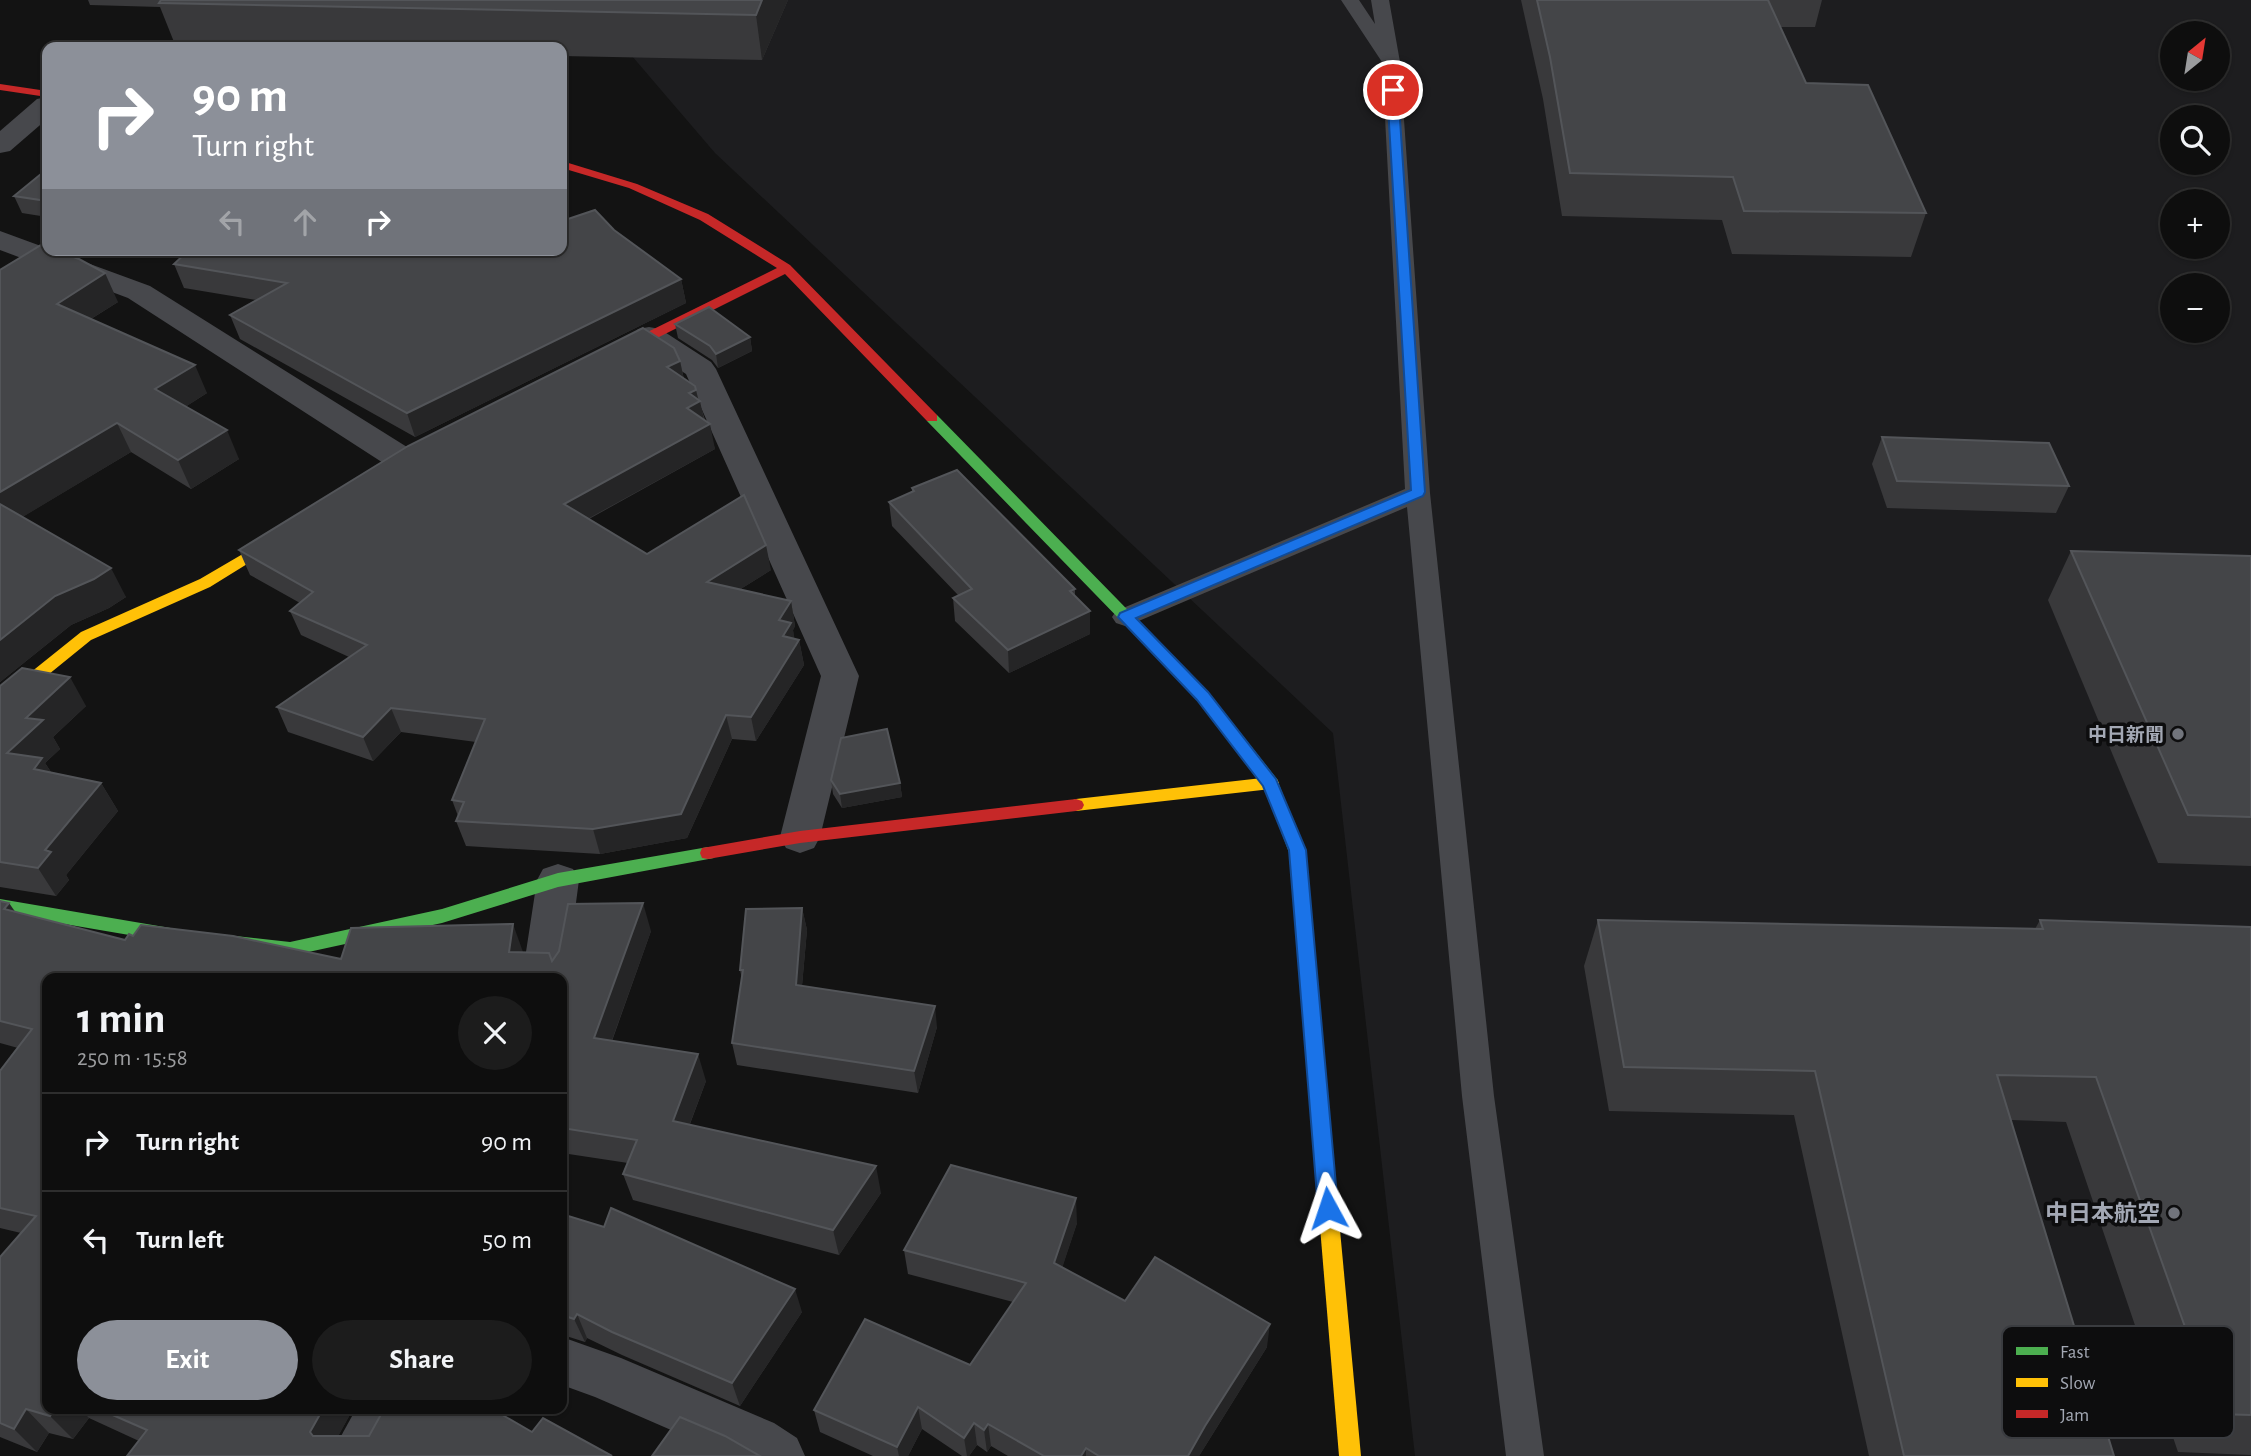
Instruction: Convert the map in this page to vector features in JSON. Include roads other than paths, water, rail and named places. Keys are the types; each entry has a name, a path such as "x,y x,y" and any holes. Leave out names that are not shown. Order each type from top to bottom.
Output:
{"street":[{"path":"0,87 42,93"},
{"path":"0,145 42,109"},
{"path":"567,166 634,187 705,217 786,268 1203,696 1271,783 1297,850 1350,1456"},
{"path":"0,240 42,256"},
{"path":"43,256 139,292 403,461"},
{"path":"588,367 786,268"},
{"path":"649,336 700,369 840,676 800,837"},
{"path":"0,705 86,636 205,583 298,525"},
{"path":"0,906 182,937 290,949 442,916 558,880 800,837 1271,783"},
{"path":"545,973 558,880"},
{"path":"567,1363 603,1375 756,1440 779,1456"},
{"path":"356,1456 382,1414"}],"lane":[{"path":"1350,0 1391,62"},
{"path":"1380,0 1391,62 1418,492 1478,1096 1525,1456"},
{"path":"1125,617 1418,492"}],"place":[{"name":"中日新聞","path":"2178,734"},
{"name":"中日本航空","path":"2174,1213"}]}
